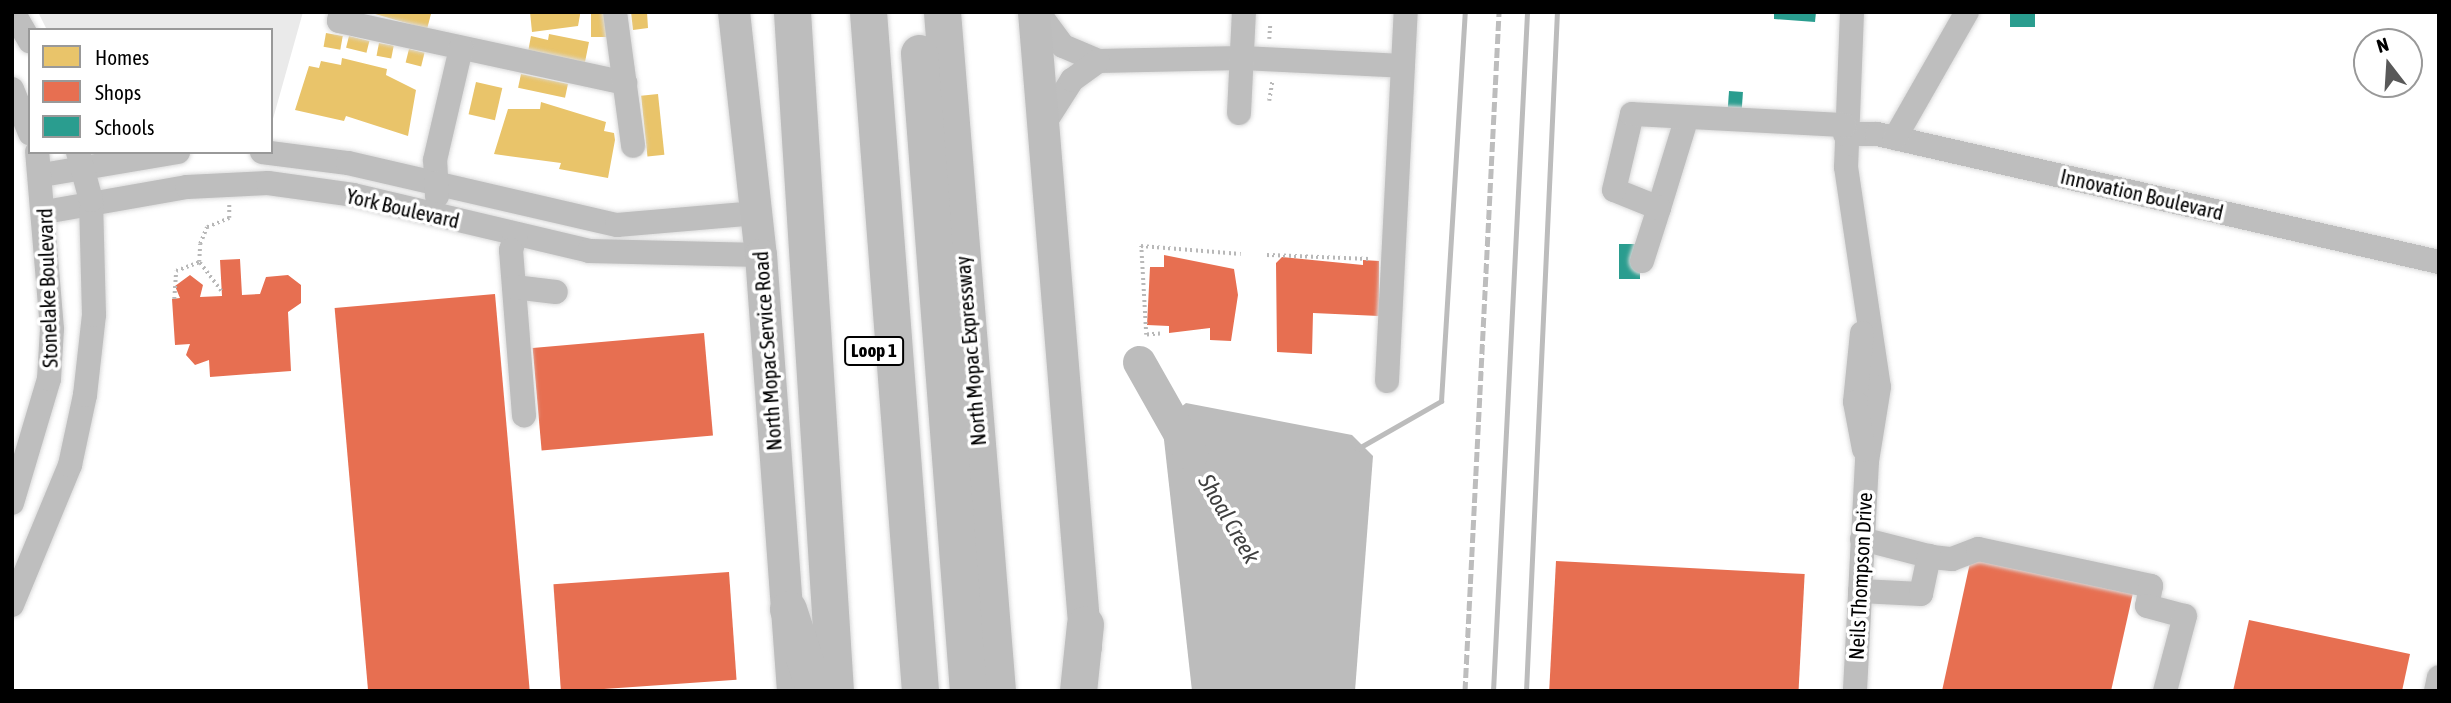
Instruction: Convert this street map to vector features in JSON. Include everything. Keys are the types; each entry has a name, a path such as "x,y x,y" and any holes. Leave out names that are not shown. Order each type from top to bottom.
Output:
{"highway":[{"path":"773,12 800,198"},
{"path":"792,12 800,198 835,691"},
{"name":"Loop 1","path":"849,12 900,691"},
{"path":"868,12 920,691"},
{"path":"916,12 990,690"},
{"name":"North Mopac Expressway","path":"942,12 990,690"},
{"path":"788,609 815,691"},
{"path":"1077,691 1085,624"}],"main road":[{"name":"North Mopac Service Road","path":"734,12 761,256 793,691"},
{"path":"1036,12 1042,127 1089,691"}],"street":[{"path":"13,12 28,38"},
{"path":"341,12 339,21 625,83"},
{"path":"615,12 633,146"},
{"path":"1036,12 1063,46 1098,61 1242,58 1403,66"},
{"path":"1239,113 1244,12"},
{"path":"1387,381 1406,12"},
{"name":"Neils Thompson Drive","path":"1852,12 1845,130 1864,315 1854,387 1867,461 1855,691"},
{"path":"1895,138 1967,12"},
{"path":"432,214 440,184 435,160 461,48"},
{"path":"1042,127 1072,80 1098,61"},
{"path":"12,89 28,128"},
{"name":"Innovation Boulevard","path":"1659,208 1614,190 1632,114 1845,130 1895,138 2439,262"},
{"path":"1642,261 1686,120"},
{"path":"40,164 150,154"},
{"name":"York Boulevard","path":"273,154 440,184 617,225 756,213"},
{"name":"Stonelake Boulevard","path":"12,605 70,466 94,315 91,200 81,159"},
{"name":"Stonelake Boulevard","path":"12,503 32,454 49,379 52,329 40,164"},
{"name":"York Boulevard","path":"45,212 91,200 268,183 432,214 516,234 648,257 761,256"},
{"path":"516,234 513,288 524,415"},
{"path":"513,288 556,292"},
{"path":"32,454 70,466"},
{"path":"1862,539 1952,559 1978,549 2151,586 2147,606 2185,616 2165,691"},
{"path":"1860,592 1921,594 1929,556"},
{"path":"2436,691 2439,677"}],"path":[{"path":"1269,102 1271,82 1278,79"},
{"path":"199,262 207,227 229,218 229,195"},
{"path":"1160,334 1146,335 1141,246 1241,254"},
{"path":"1266,255 1370,259"},
{"path":"199,262 221,291"},
{"path":"174,299 176,271 199,262"}],"shaded area":[{"path":"38,12 303,12 273,119 273,28 46,28"}],"water":[{"path":"1186,403 1352,435 1373,456 1355,691 1192,691 1162,422"}],"building: Homes":[{"path":"368,12 425,12 431,14 427,29"},
{"path":"530,12 580,12 580,15 578,26 532,32"},
{"path":"591,12 607,12 607,37 591,37"},
{"path":"631,12 647,12 648,28 633,30"},
{"path":"326,33 343,36 340,50 324,47"},
{"path":"549,34 589,42 585,62 528,52 531,36 548,40"},
{"path":"349,36 369,41 366,53 346,48"},
{"path":"379,43 394,46 391,59 377,56"},
{"path":"409,49 425,53 421,66 406,63"},
{"path":"342,58 387,69 386,75 416,90 408,136 346,116 344,121 295,110 309,66 319,68 321,61 341,65"},
{"path":"521,74 568,84 565,98 518,88"},
{"path":"476,82 502,88 495,120 469,114"},
{"path":"658,94 664,155 647,156 641,96"},
{"path":"541,102 606,122 604,131 614,133 615,140 608,178 559,169 561,163 494,154 508,109 540,109"}],"building: Shops":[{"path":"1164,255 1234,269 1238,295 1231,341 1210,340 1210,328 1169,333 1169,326 1147,325 1150,267 1164,267"},
{"path":"1282,257 1363,265 1363,260 1379,261 1379,316 1313,313 1312,354 1277,352 1276,263"},
{"path":"240,259 242,295 260,294 266,277 288,275 301,285 301,303 288,312 291,371 210,377 209,360 195,365 186,355 190,344 175,345 172,299 180,298 175,286 190,275 203,285 200,297 222,296 220,260"},
{"path":"495,294 530,690 368,691 335,308"},
{"path":"704,333 713,436 542,451 533,348"},
{"path":"1971,558 2133,593 2111,691 1942,691"},
{"path":"1556,561 1805,574 1799,691 1549,691"},
{"path":"729,572 737,680 561,691 553,584"},
{"path":"2249,620 2410,654 2402,691 2233,691"}],"building: Schools":[{"path":"1774,12 1816,12 1815,22 1774,19"},
{"path":"2010,12 2035,12 2035,27 2010,27"},
{"path":"1729,91 1743,92 1742,108 1728,107"},
{"path":"1619,244 1640,244 1640,279 1619,279"}],"waterway":[{"path":"1357,449 1441,401 1465,12"},
{"path":"1493,691 1527,12"},
{"path":"1526,691 1557,12"},
{"name":"Shoal Creek","path":"1139,362 1191,454"}],"railway":[{"path":"1465,691 1499,12"}]}
